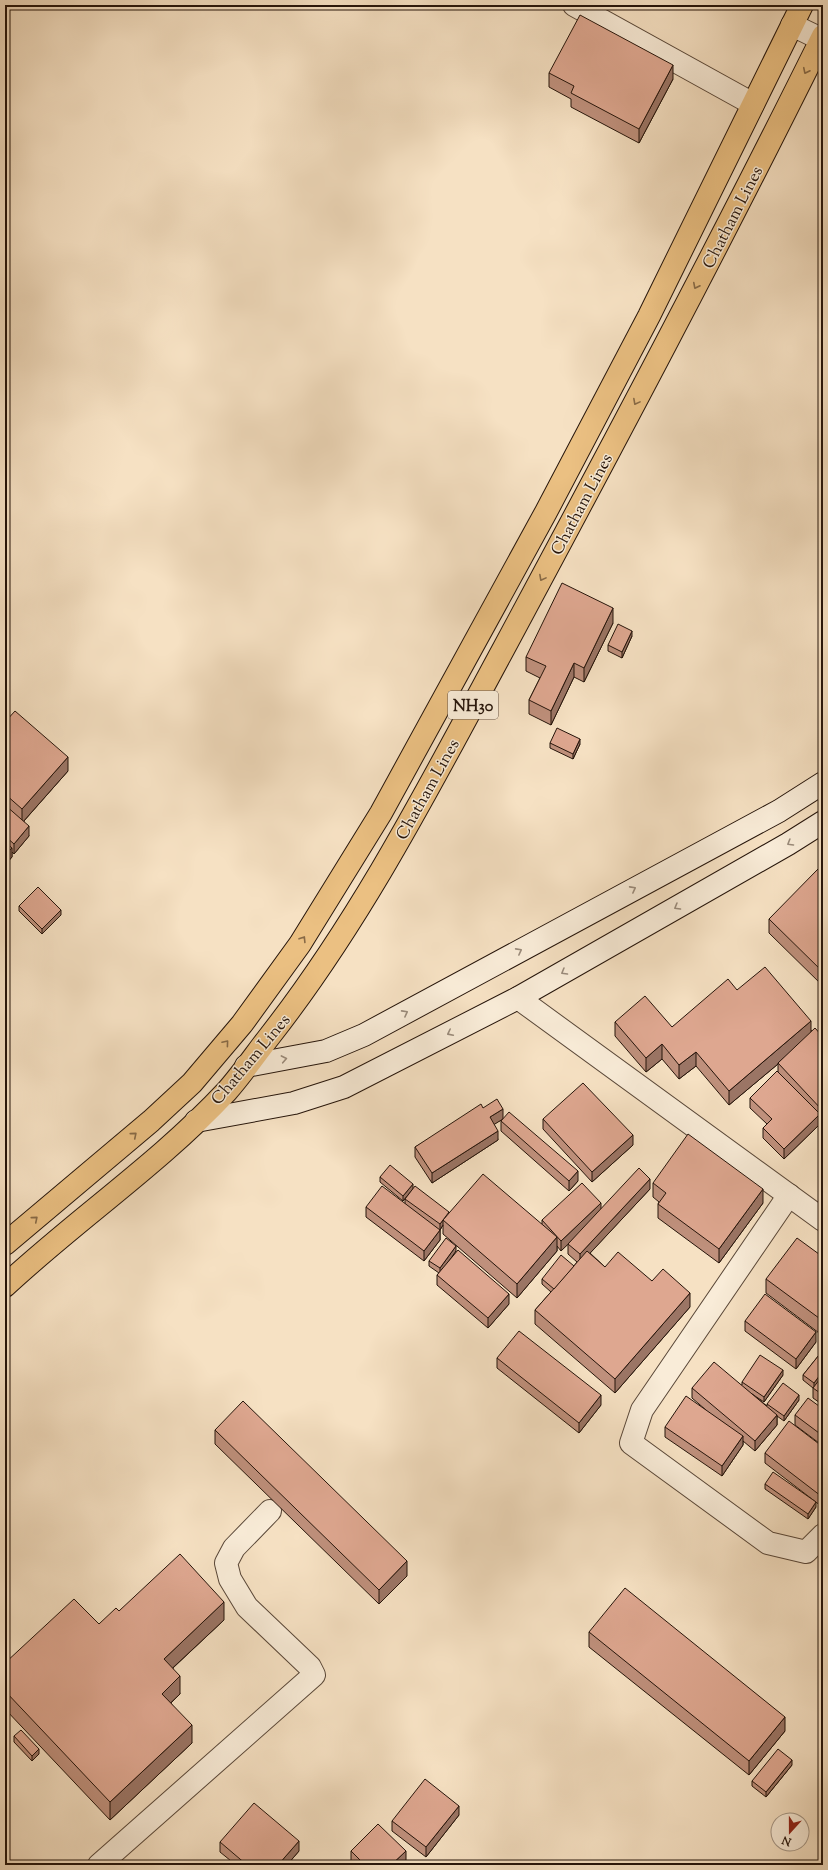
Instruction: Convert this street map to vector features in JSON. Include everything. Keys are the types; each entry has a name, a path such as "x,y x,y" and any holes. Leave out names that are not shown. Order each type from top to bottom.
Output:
{"highway":[{"name":"Chatham Lines","path":"5,1244 151,1121 192,1083 242,1024 300,944 381,813 546,512 649,316 802,5"},
{"name":"Chatham Lines","path":"5,1286 33,1260 169,1148 228,1089 301,996 384,868 655,367 822,38"}],"street":[{"path":"574,5 753,104"},
{"path":"792,25 822,38"},
{"path":"246,1066 326,1051 364,1035 779,811 823,783"},
{"path":"196,1121 294,1103 344,1087 518,998 781,848 823,822"},
{"path":"518,998 823,1220"},
{"path":"789,1194 642,1410 631,1443 768,1543 806,1552 823,1535"},
{"path":"99,1865 314,1675 310,1667 247,1607 230,1579 226,1563 234,1548 270,1511"}],"building":[{"path":"580,15 673,65 639,129 571,93 574,86 549,73"},
{"path":"562,583 613,608 584,668 574,663 551,711 529,700 546,666 526,657"},
{"path":"618,624 632,631 622,652 608,645"},
{"path":"15,711 68,757 22,809 5,794 5,722"},
{"path":"557,728 580,739 573,754 550,743"},
{"path":"5,805 29,826 14,844 5,836"},
{"path":"5,842 12,848 5,855"},
{"path":"818,869 823,874 823,972 769,919"},
{"path":"38,887 61,910 42,929 19,906"},
{"path":"765,967 811,1021 729,1091 696,1052 679,1065 662,1044 646,1058 615,1022 645,996 672,1027 728,979 737,990"},
{"path":"815,1028 823,1037 823,1111 778,1063"},
{"path":"777,1071 820,1114 784,1149 763,1128 772,1119 750,1098"},
{"path":"583,1083 633,1135 592,1172 543,1119"},
{"path":"497,1099 503,1109 490,1117 498,1131 432,1173 415,1147 481,1104 483,1108"},
{"path":"509,1112 578,1171 569,1181 501,1121"},
{"path":"688,1134 763,1189 719,1249 658,1204 666,1193 653,1183"},
{"path":"390,1165 413,1184 403,1196 380,1177"},
{"path":"639,1168 650,1179 580,1254 568,1244"},
{"path":"483,1174 557,1237 517,1284 443,1220"},
{"path":"582,1183 601,1203 561,1241 542,1220"},
{"path":"382,1186 440,1230 424,1251 366,1207"},
{"path":"415,1186 449,1212 440,1224 405,1199"},
{"path":"446,1238 456,1246 440,1268 429,1261"},
{"path":"797,1238 823,1257 823,1321 766,1279"},
{"path":"458,1250 509,1294 488,1318 437,1275"},
{"path":"587,1251 605,1267 618,1252 652,1281 663,1269 690,1293 615,1379 535,1310"},
{"path":"561,1255 574,1266 554,1289 542,1279"},
{"path":"765,1294 816,1332 796,1359 745,1321"},
{"path":"519,1331 601,1395 579,1423 497,1358"},
{"path":"823,1350 823,1371 814,1383 803,1375"},
{"path":"760,1355 783,1370 764,1397 742,1382"},
{"path":"714,1362 777,1415 755,1441 692,1388"},
{"path":"823,1375 823,1395 813,1388"},
{"path":"783,1383 799,1395 784,1416 767,1404"},
{"path":"686,1396 743,1436 722,1466 665,1427"},
{"path":"808,1398 823,1409 823,1436 795,1415"},
{"path":"243,1401 407,1561 379,1590 215,1430"},
{"path":"789,1421 823,1447 823,1493 821,1496 765,1453"},
{"path":"773,1472 816,1502 808,1514 765,1484"},
{"path":"180,1554 224,1602 164,1659 180,1676 162,1694 192,1725 110,1802 5,1691 5,1663 74,1599 99,1624 116,1608 119,1611"},
{"path":"625,1588 785,1717 749,1761 589,1632"},
{"path":"21,1730 39,1749 32,1756 14,1736"},
{"path":"778,1749 792,1760 766,1792 752,1781"},
{"path":"425,1779 459,1806 426,1847 392,1821"},
{"path":"254,1803 299,1841 278,1865 247,1865 220,1842"},
{"path":"378,1824 406,1851 391,1865 365,1865 351,1851"}]}
